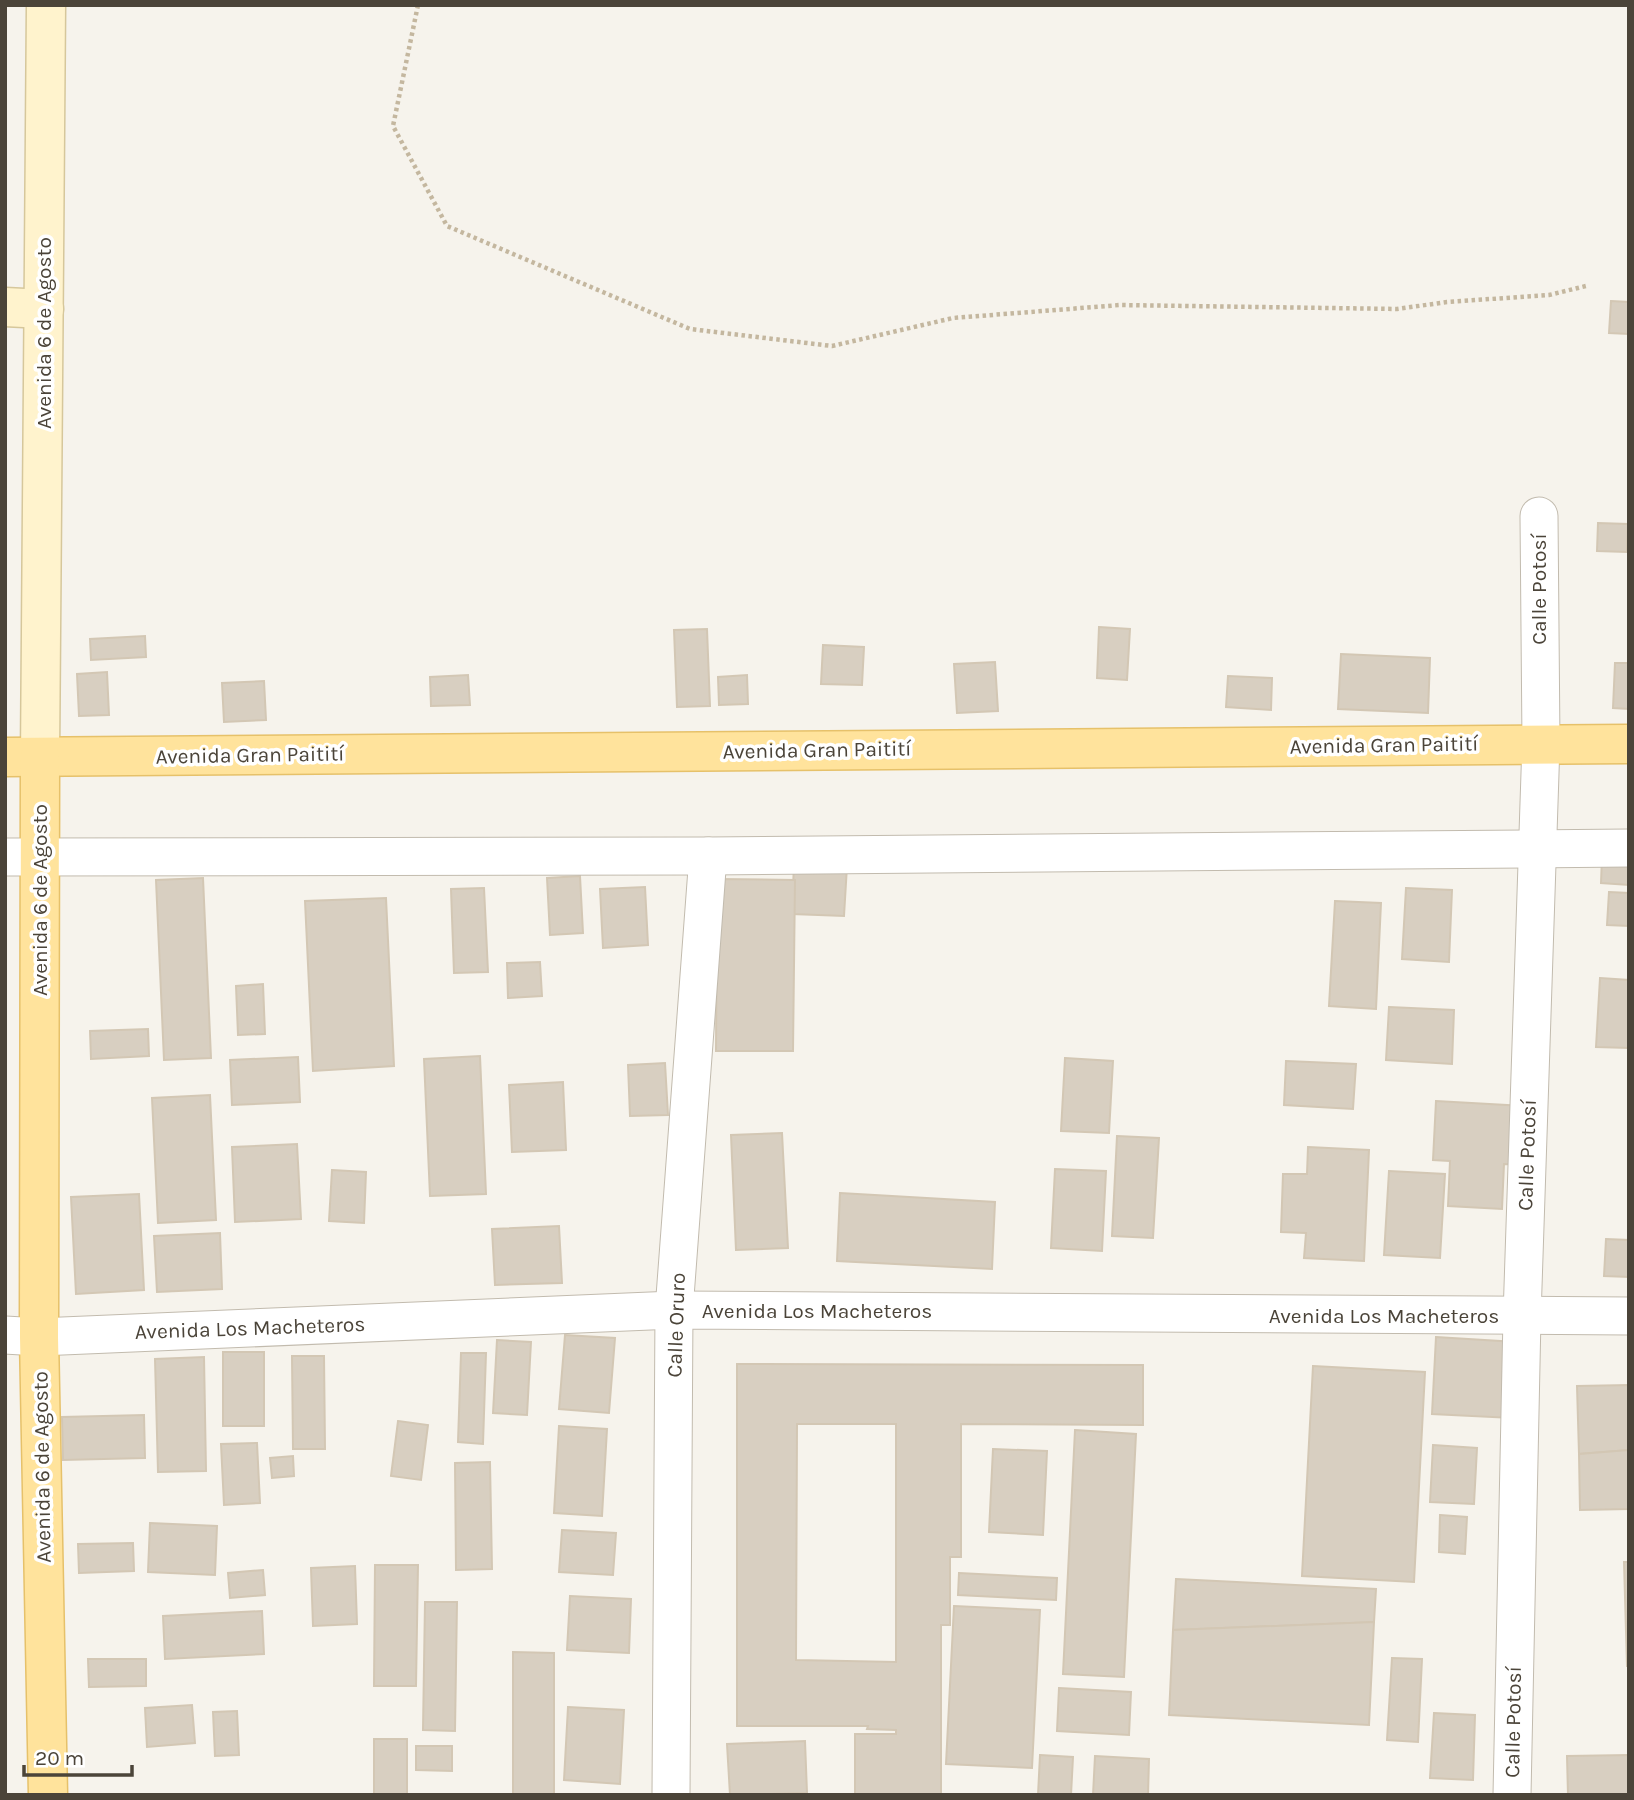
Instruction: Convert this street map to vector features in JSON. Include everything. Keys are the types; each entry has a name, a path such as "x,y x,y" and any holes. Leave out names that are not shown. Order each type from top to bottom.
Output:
{"main road":[{"name":"Avenida Gran Paitití","path":"22,757 1629,744"},
{"name":"Avenida 6 de Agosto","path":"22,757 22,1336 48,1795"}],"street":[{"name":"Avenida 6 de Agosto","path":"22,757 44,309 46,5"},
{"path":"5,307 44,309"},
{"name":"Calle Potosí","path":"1512,1795 1522,1317 1541,743 1539,516"},
{"path":"23,858 708,856 1629,848"},
{"name":"Calle Oruro","path":"671,1795 674,1310 708,856"},
{"name":"Avenida Los Macheteros","path":"22,1336 674,1310 1629,1316"}],"path":[{"path":"418,5 393,126 447,226 690,329 832,346 953,318 1120,305 1397,309 1447,302 1549,295 1586,286"}],"building":[{"path":"1611,301 1629,302 1629,334 1609,333"},
{"path":"1598,523 1628,524 1627,552 1597,551"},
{"path":"1099,627 1130,629 1127,680 1097,678"},
{"path":"707,629 710,706 677,707 674,630"},
{"path":"145,636 146,657 91,660 90,639"},
{"path":"823,645 864,647 862,685 821,684"},
{"path":"1341,654 1430,658 1428,713 1338,709"},
{"path":"995,662 998,711 957,713 954,664"},
{"path":"1615,663 1629,663 1629,709 1613,708"},
{"path":"107,672 109,715 79,716 77,674"},
{"path":"468,675 470,705 431,706 430,677"},
{"path":"747,675 748,704 719,705 718,677"},
{"path":"1228,676 1272,678 1271,710 1226,707"},
{"path":"264,681 266,720 224,722 222,683"},
{"path":"1602,857 1629,858 1629,885 1601,883"},
{"path":"794,863 847,866 844,916 792,914"},
{"path":"580,876 583,933 550,935 547,878"},
{"path":"203,878 211,1058 164,1060 156,880"},
{"path":"717,879 795,880 793,1051 716,1051"},
{"path":"645,887 648,945 603,948 600,889"},
{"path":"484,888 488,972 454,973 451,889"},
{"path":"1406,888 1452,890 1449,962 1402,959"},
{"path":"1609,892 1629,893 1629,926 1607,925"},
{"path":"386,898 394,1066 313,1071 305,901"},
{"path":"1335,901 1381,903 1376,1009 1329,1006"},
{"path":"540,962 542,996 508,998 507,963"},
{"path":"1600,978 1629,980 1629,1048 1596,1047"},
{"path":"263,984 265,1034 238,1035 236,986"},
{"path":"1389,1007 1454,1010 1452,1064 1386,1060"},
{"path":"148,1029 149,1056 91,1059 90,1031"},
{"path":"480,1056 486,1194 430,1196 424,1059"},
{"path":"298,1057 300,1102 232,1105 230,1060"},
{"path":"1065,1058 1113,1061 1109,1133 1061,1131"},
{"path":"1286,1061 1356,1064 1353,1109 1284,1105"},
{"path":"665,1063 668,1115 630,1116 628,1065"},
{"path":"563,1082 566,1150 512,1152 509,1085"},
{"path":"210,1095 216,1220 158,1223 152,1098"},
{"path":"1436,1101 1524,1106 1521,1165 1504,1164 1502,1209 1448,1206 1450,1161 1433,1160"},
{"path":"782,1133 788,1248 736,1250 731,1135"},
{"path":"1117,1136 1159,1138 1153,1238 1112,1236"},
{"path":"297,1144 301,1219 235,1222 232,1147"},
{"path":"1308,1147 1369,1150 1364,1261 1304,1258 1306,1233 1281,1232 1283,1174 1307,1174"},
{"path":"1055,1169 1106,1171 1102,1251 1051,1248"},
{"path":"332,1170 366,1172 364,1223 329,1221"},
{"path":"1389,1171 1445,1174 1440,1258 1384,1255"},
{"path":"840,1193 995,1202 992,1269 837,1261"},
{"path":"139,1194 144,1290 76,1294 71,1197"},
{"path":"559,1226 562,1283 495,1285 492,1229"},
{"path":"220,1233 222,1289 157,1292 154,1236"},
{"path":"1606,1239 1629,1240 1629,1277 1604,1276"},
{"path":"565,1335 615,1338 609,1413 559,1409"},
{"path":"1436,1337 1516,1342 1512,1418 1432,1414"},
{"path":"497,1340 531,1342 527,1415 493,1413"},
{"path":"223,1352 264,1352 264,1426 223,1426"},
{"path":"461,1353 486,1353 483,1444 458,1442"},
{"path":"292,1356 324,1356 325,1449 293,1449"},
{"path":"204,1357 206,1471 158,1472 155,1359"},
{"path":"737,1364 1143,1365 1143,1425 961,1424 961,1557 950,1557 950,1625 941,1625 941,1795 855,1795 855,1734 896,1734 896,1730 867,1729 868,1726 737,1726","holes":["797,1424 896,1424 896,1662 796,1660"]},
{"path":"1313,1366 1425,1372 1414,1582 1302,1576"},
{"path":"1629,1385 1629,1450 1579,1454 1577,1386"},
{"path":"144,1415 145,1458 63,1460 62,1417"},
{"path":"398,1421 428,1425 421,1480 391,1476"},
{"path":"559,1426 607,1429 602,1516 554,1513"},
{"path":"1075,1430 1136,1434 1124,1677 1063,1674"},
{"path":"257,1443 260,1503 224,1505 221,1444"},
{"path":"1433,1445 1477,1448 1474,1504 1430,1502"},
{"path":"993,1449 1047,1451 1043,1535 989,1532"},
{"path":"1629,1450 1629,1509 1580,1510 1579,1454"},
{"path":"293,1456 294,1476 272,1478 270,1458"},
{"path":"490,1462 492,1569 456,1570 455,1463"},
{"path":"1440,1515 1467,1517 1465,1554 1439,1552"},
{"path":"150,1523 217,1526 215,1575 148,1572"},
{"path":"562,1530 616,1533 613,1575 559,1572"},
{"path":"133,1543 134,1571 79,1573 78,1544"},
{"path":"1624,1562 1629,1562 1629,1666 1627,1666"},
{"path":"375,1565 418,1565 416,1686 374,1686"},
{"path":"355,1566 357,1624 313,1626 311,1568"},
{"path":"263,1570 265,1595 230,1598 228,1573"},
{"path":"959,1573 1057,1578 1056,1600 958,1595"},
{"path":"1176,1579 1376,1589 1374,1622 1173,1630"},
{"path":"570,1596 631,1599 629,1653 567,1650"},
{"path":"425,1602 457,1602 455,1731 423,1730"},
{"path":"954,1606 1040,1610 1032,1768 946,1764"},
{"path":"262,1611 264,1654 165,1659 163,1616"},
{"path":"1374,1622 1369,1725 1169,1715 1173,1630"},
{"path":"513,1652 554,1653 554,1794 513,1794"},
{"path":"1392,1658 1422,1659 1418,1742 1387,1740"},
{"path":"88,1659 146,1659 146,1686 89,1687"},
{"path":"1059,1688 1131,1692 1129,1735 1057,1731"},
{"path":"192,1705 195,1743 147,1747 145,1708"},
{"path":"568,1707 624,1710 620,1784 564,1780"},
{"path":"237,1711 239,1755 215,1756 213,1712"},
{"path":"1434,1713 1475,1715 1473,1780 1430,1778"},
{"path":"374,1739 407,1739 407,1795 374,1795"},
{"path":"805,1741 807,1793 730,1795 727,1744"},
{"path":"416,1746 452,1746 452,1771 416,1770"},
{"path":"1040,1755 1073,1757 1071,1795 1038,1795"},
{"path":"1629,1755 1629,1795 1568,1795 1567,1756"},
{"path":"1095,1756 1149,1759 1148,1795 1093,1795"}]}
